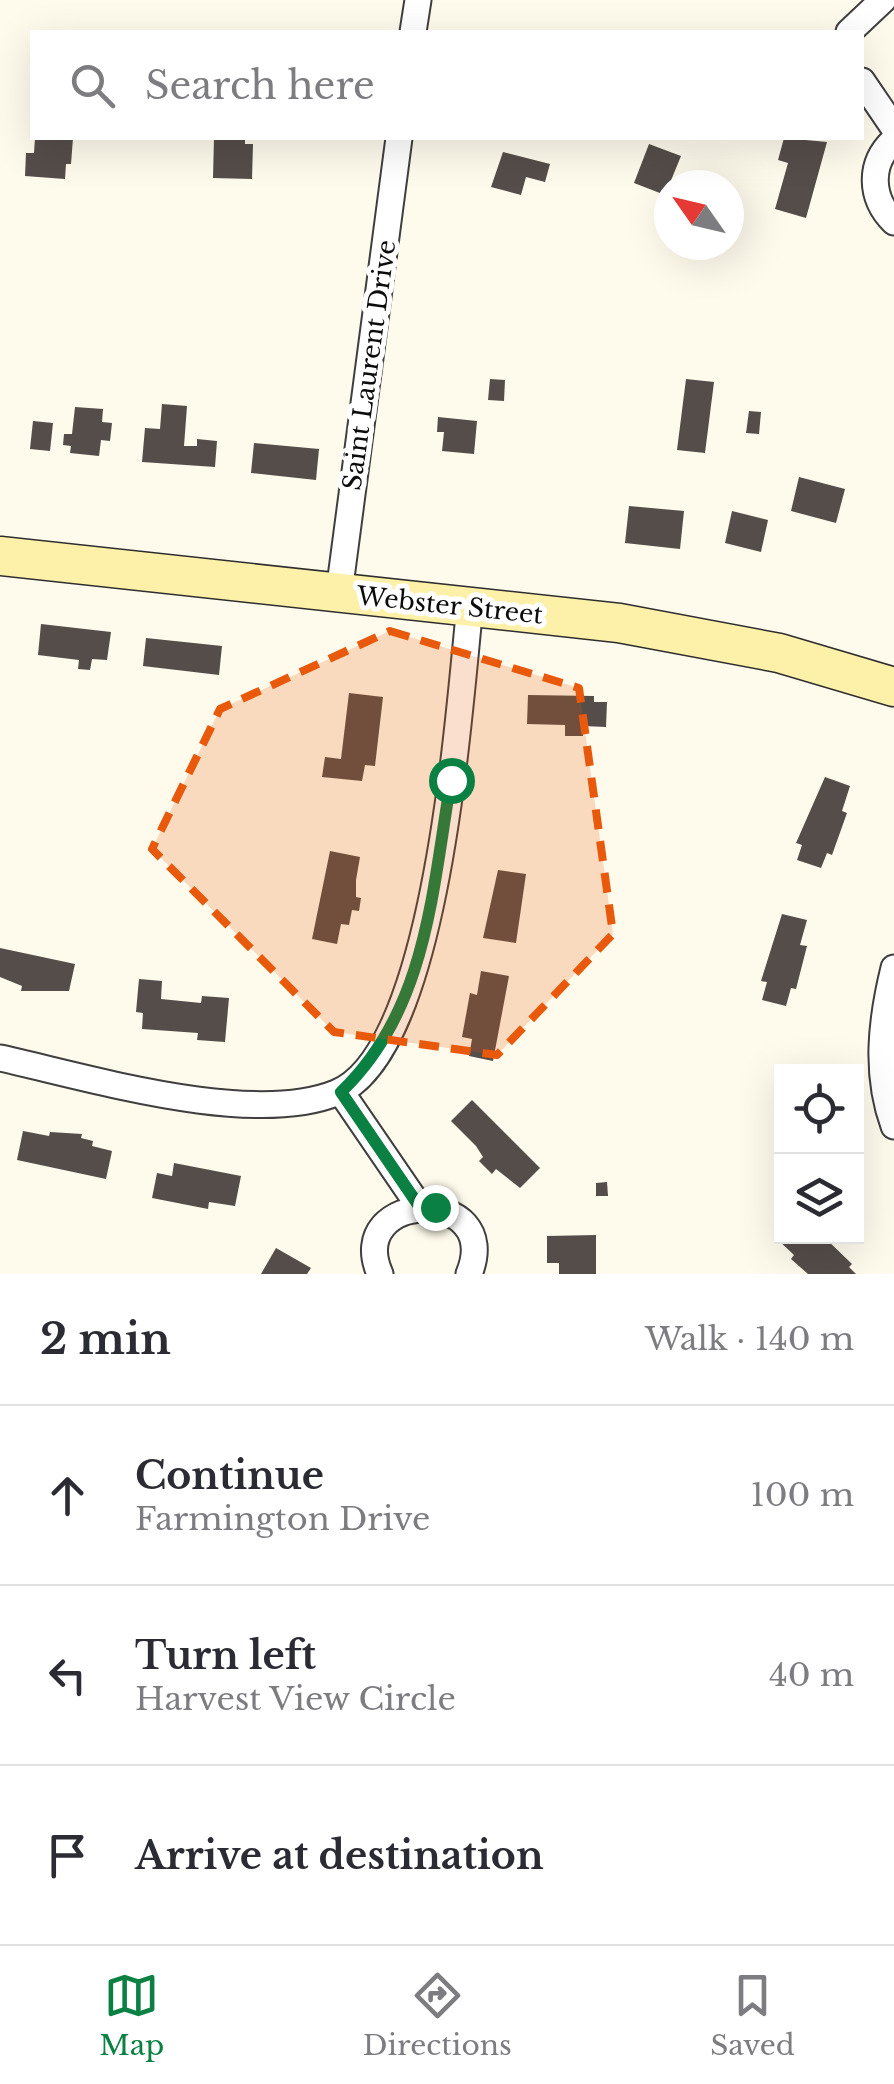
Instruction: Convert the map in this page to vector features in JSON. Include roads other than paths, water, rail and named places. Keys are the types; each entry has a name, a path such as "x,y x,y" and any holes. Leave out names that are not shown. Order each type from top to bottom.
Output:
{"main road":[{"name":"Webster Street","path":"0,556 470,606 700,636 894,687"}],"street":[{"path":"413,30 418,0"},
{"path":"851,30 883,0"},
{"path":"864,85 894,128"},
{"name":"Saint Laurent Drive","path":"339,593 400,140"},
{"path":"894,140 878,162 874,179 876,196 894,222"},
{"path":"0,1058 268,1107 341,1092 383,1044 420,959 451,780 470,606"},
{"path":"894,968 885,1006 881,1059 894,1126"},
{"path":"341,1092 419,1206"},
{"path":"380,1274 376,1250 380,1234 403,1211 419,1206 435,1207 461,1222 473,1250 468,1274"}]}
